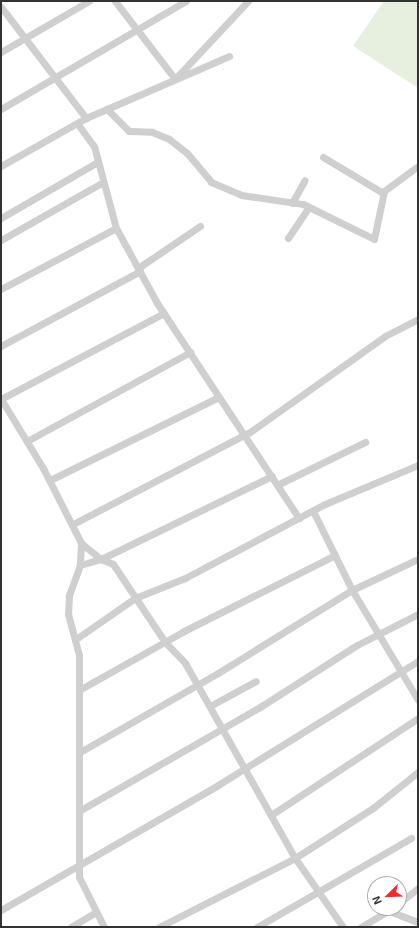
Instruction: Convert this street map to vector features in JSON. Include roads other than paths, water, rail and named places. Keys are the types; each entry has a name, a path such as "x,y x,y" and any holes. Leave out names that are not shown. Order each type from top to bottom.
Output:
{"street":[{"path":"1,52 89,1"},
{"path":"115,1 175,79"},
{"path":"1,109 186,1"},
{"path":"175,79 248,1"},
{"path":"1,7 86,118"},
{"path":"1,166 86,118 229,56"},
{"path":"107,109 129,131 152,132 169,138 187,153 211,182 241,195 310,206 374,239 383,193 418,166"},
{"path":"77,123 92,142 96,163 116,228 139,269 164,313 243,436 279,484 299,518"},
{"path":"323,158 383,193"},
{"path":"1,218 96,163"},
{"path":"292,203 305,180"},
{"path":"1,240 103,182"},
{"path":"288,238 310,206"},
{"path":"1,346 139,269 200,226"},
{"path":"1,289 116,228"},
{"path":"104,927 79,877 78,863 80,752 79,690 76,639 68,614 69,596 80,565 81,543 73,524 50,480 28,441 1,399 164,313"},
{"path":"73,524 243,436 385,336 418,319"},
{"path":"28,441 190,352"},
{"path":"50,480 219,397"},
{"path":"279,484 365,442"},
{"path":"76,639 135,598 185,578 313,511 418,465"},
{"path":"80,565 101,559 272,476"},
{"path":"313,511 352,590 377,634 418,700"},
{"path":"81,543 101,559 113,564 165,642 199,683 222,728 295,858 343,927"},
{"path":"79,690 165,642 335,555"},
{"path":"80,752 199,683 352,590 418,559"},
{"path":"79,811 222,728 377,634 418,614"},
{"path":"1,910 78,863 244,768 400,670 418,661"},
{"path":"210,706 256,681"},
{"path":"271,815 418,718"},
{"path":"159,927 295,858 373,808 418,772"},
{"path":"257,927 411,838"},
{"path":"407,897 418,888"},
{"path":"71,927 96,912"},
{"path":"361,927 380,916"},
{"path":"404,916 418,922"}]}
